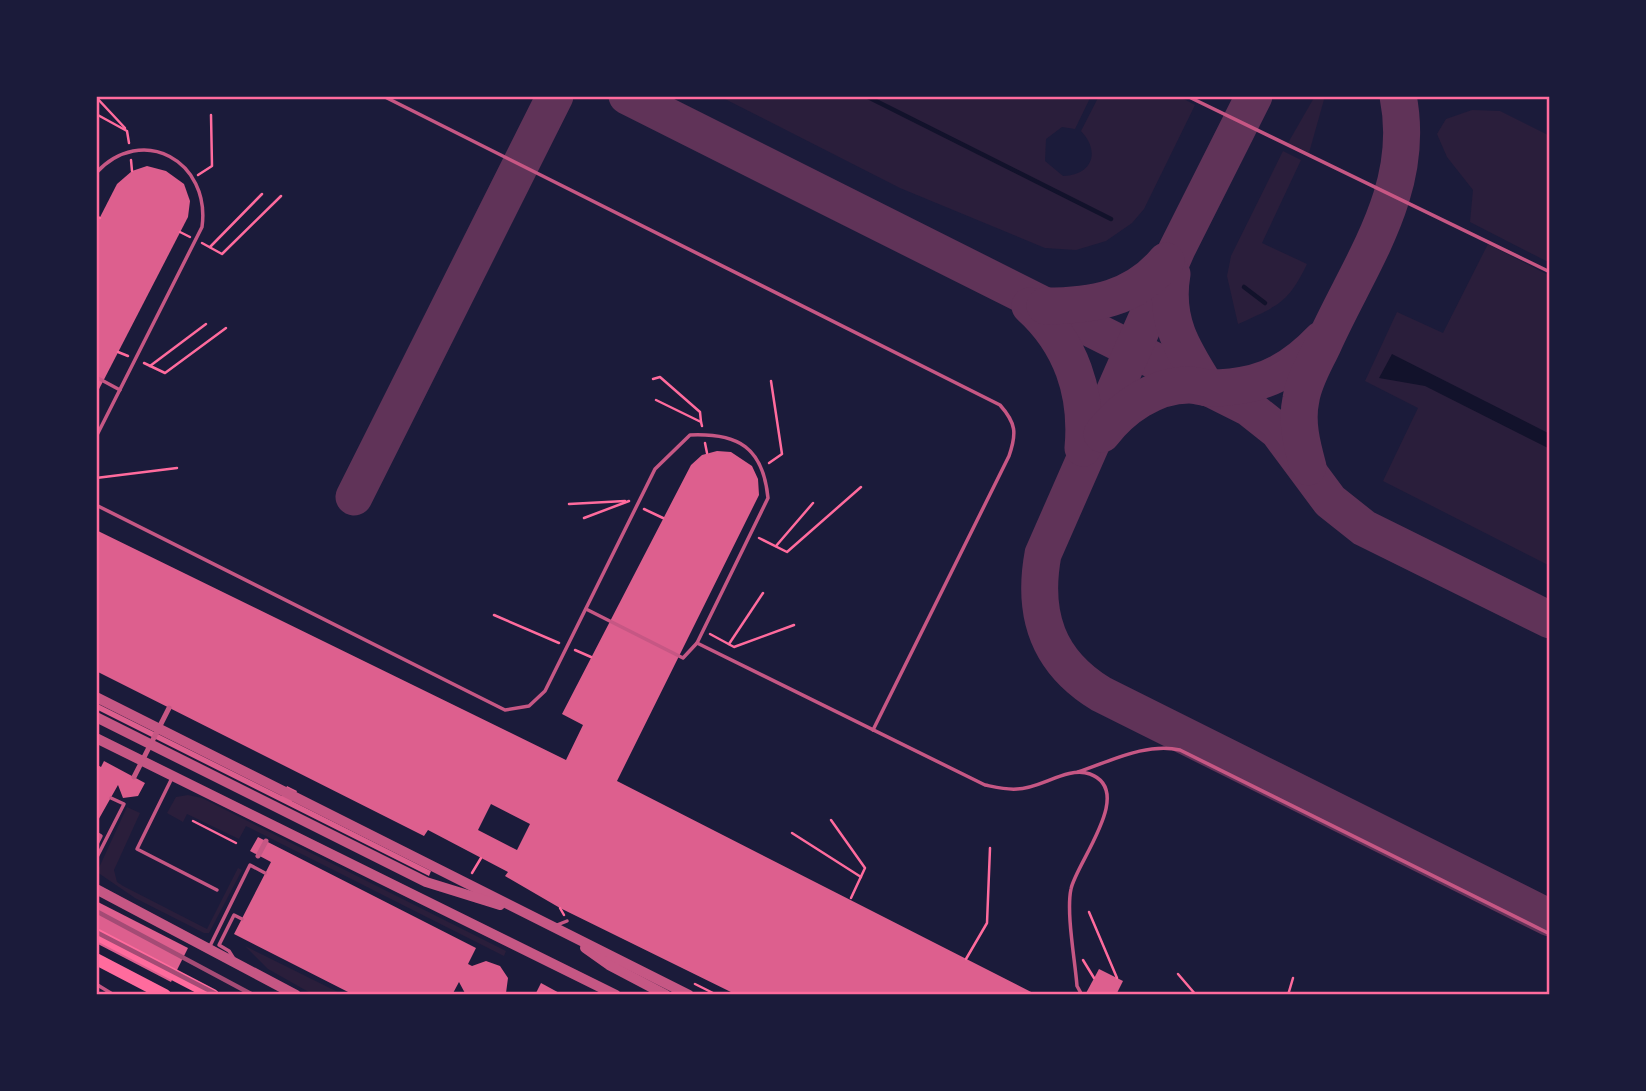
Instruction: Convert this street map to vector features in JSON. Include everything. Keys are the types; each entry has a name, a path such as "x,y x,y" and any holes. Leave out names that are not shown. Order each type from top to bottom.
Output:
{"highway":[{"path":"96,934 213,995"},
{"path":"96,959 165,995"}],"street":[{"path":"96,695 689,995"},
{"path":"96,695 504,894 609,965 666,995"},
{"path":"134,777 169,708"},
{"path":"96,718 426,882 530,914"},
{"path":"96,738 616,995"},
{"path":"258,856 266,841"},
{"path":"98,888 296,995"}],"lane":[{"path":"383,96 988,398 1000,405 1013,420 1017,436 1009,456 873,730"},
{"path":"1186,96 1550,272"},
{"path":"96,173 107,161 124,151 152,150 179,160 190,172 199,191 204,213 202,227 96,437"},
{"path":"96,377 120,390"},
{"path":"96,505 505,710 529,706 545,691 655,469 690,435 718,434 735,438 753,455 765,477 768,498 697,643 683,658 586,609"},
{"path":"697,643 985,785 1017,789 1150,749 1166,747 1180,750 1550,934"},
{"path":"1074,773 1090,774 1100,781 1107,794 1108,806 1070,892 1077,986 1082,995"},
{"path":"173,776 136,849 217,890"},
{"path":"96,859 124,804 111,798"},
{"path":"96,833 102,836 96,846"},
{"path":"209,948 250,865 265,873"},
{"path":"235,961 229,951 219,945 234,915 242,919"},
{"path":"555,926 567,921"},
{"path":"96,984 114,995"}],"path":[{"path":"96,97 127,131 129,144"},
{"path":"96,114 127,131"},
{"path":"193,178 212,166 211,115"},
{"path":"130,157 132,171"},
{"path":"210,247 262,194"},
{"path":"180,232 222,254 281,196"},
{"path":"150,366 206,324"},
{"path":"139,361 165,373 226,328"},
{"path":"118,352 129,356"},
{"path":"653,379 660,377 700,412 707,453"},
{"path":"764,467 782,454 771,381"},
{"path":"656,400 701,422"},
{"path":"96,478 177,468"},
{"path":"755,535 787,552 861,487"},
{"path":"569,504 629,501"},
{"path":"776,547 813,503"},
{"path":"729,645 763,593"},
{"path":"494,615 591,657"},
{"path":"707,632 734,647 794,625"},
{"path":"831,820 865,869 851,898"},
{"path":"192,821 236,843"},
{"path":"792,833 861,877"},
{"path":"967,959 988,923 990,848"},
{"path":"1089,912 1117,978"},
{"path":"1178,974 1196,995"},
{"path":"1288,995 1293,978"}],"shaded area":[{"path":"719,96 1091,96 1075,129 1062,127 1046,139 1045,161 1063,176 1081,172 1090,161 1091,147 1081,131 1099,96 1178,96 1195,105 1144,209 1132,223 1106,241 1076,250 1045,248 900,188"},
{"path":"1315,96 1325,96 1309,153 1288,143"},
{"path":"1472,110 1500,111 1550,136 1550,263 1470,222 1473,190 1447,157 1437,134 1446,119"},
{"path":"1283,151 1301,160 1262,243 1307,264 1287,296 1263,313 1238,324 1227,276 1231,256"},
{"path":"1488,244 1550,276 1550,566 1383,481 1418,408 1365,381 1397,312 1443,333"},
{"path":"1392,354 1550,434 1550,449 1425,386 1379,378"},
{"path":"188,795 202,798 506,951 504,956 246,826 239,839 187,814 183,822 167,813 176,797"},
{"path":"127,807 140,813 114,870 117,882 123,886 207,929 238,868 242,870 209,933 204,933 135,898 97,872"},
{"path":"245,946 344,995 314,995 268,969"}],"building":[{"path":"147,166 166,171 184,184 190,201 188,217 96,395 96,225 117,184 132,171"},
{"path":"717,451 731,452 752,466 758,479 759,495 617,781 1037,995 737,995 560,908 505,876 508,872 428,830 424,836 96,671 96,530 566,760 583,725 562,714 691,465 702,455","holes":["491,804 530,824 517,850 478,830"]},
{"path":"96,703 282,796 287,786 297,791 292,801 431,871 429,876 96,709"},
{"path":"104,761 145,783 138,796 123,798 118,785 96,824 96,764 101,767"},
{"path":"258,837 476,948 468,964 472,966 486,961 500,966 508,978 506,993 466,995 459,982 452,995 354,995 234,934 271,862 250,851"},
{"path":"96,901 188,948 171,982 96,943"},
{"path":"1099,969 1123,981 1116,995 1085,995"},
{"path":"541,983 563,995 535,995"}],"waterway":[{"path":"866,96 1111,219"},
{"path":"1244,287 1265,303"}],"taxiway":[{"path":"354,497 555,96"},
{"path":"627,96 1249,408 1278,431 1330,501 1364,528 1550,620"},
{"path":"1254,96 1177,249 1043,554 1040,597 1048,634 1068,667 1101,694 1550,918"},
{"path":"1308,467 1299,425 1302,392 1368,255 1392,195 1402,130 1398,96"},
{"path":"1045,306 1080,304 1112,298 1140,284 1166,261"},
{"path":"1172,274 1170,291 1173,321 1183,348 1207,388"},
{"path":"1030,306 1056,336 1074,370 1083,408 1083,448"},
{"path":"1102,434 1119,415 1151,394 1176,386 1221,388 1263,380 1290,366 1321,340"}],"railway":[{"path":"96,911 253,995"},
{"path":"96,932 218,995"}]}
